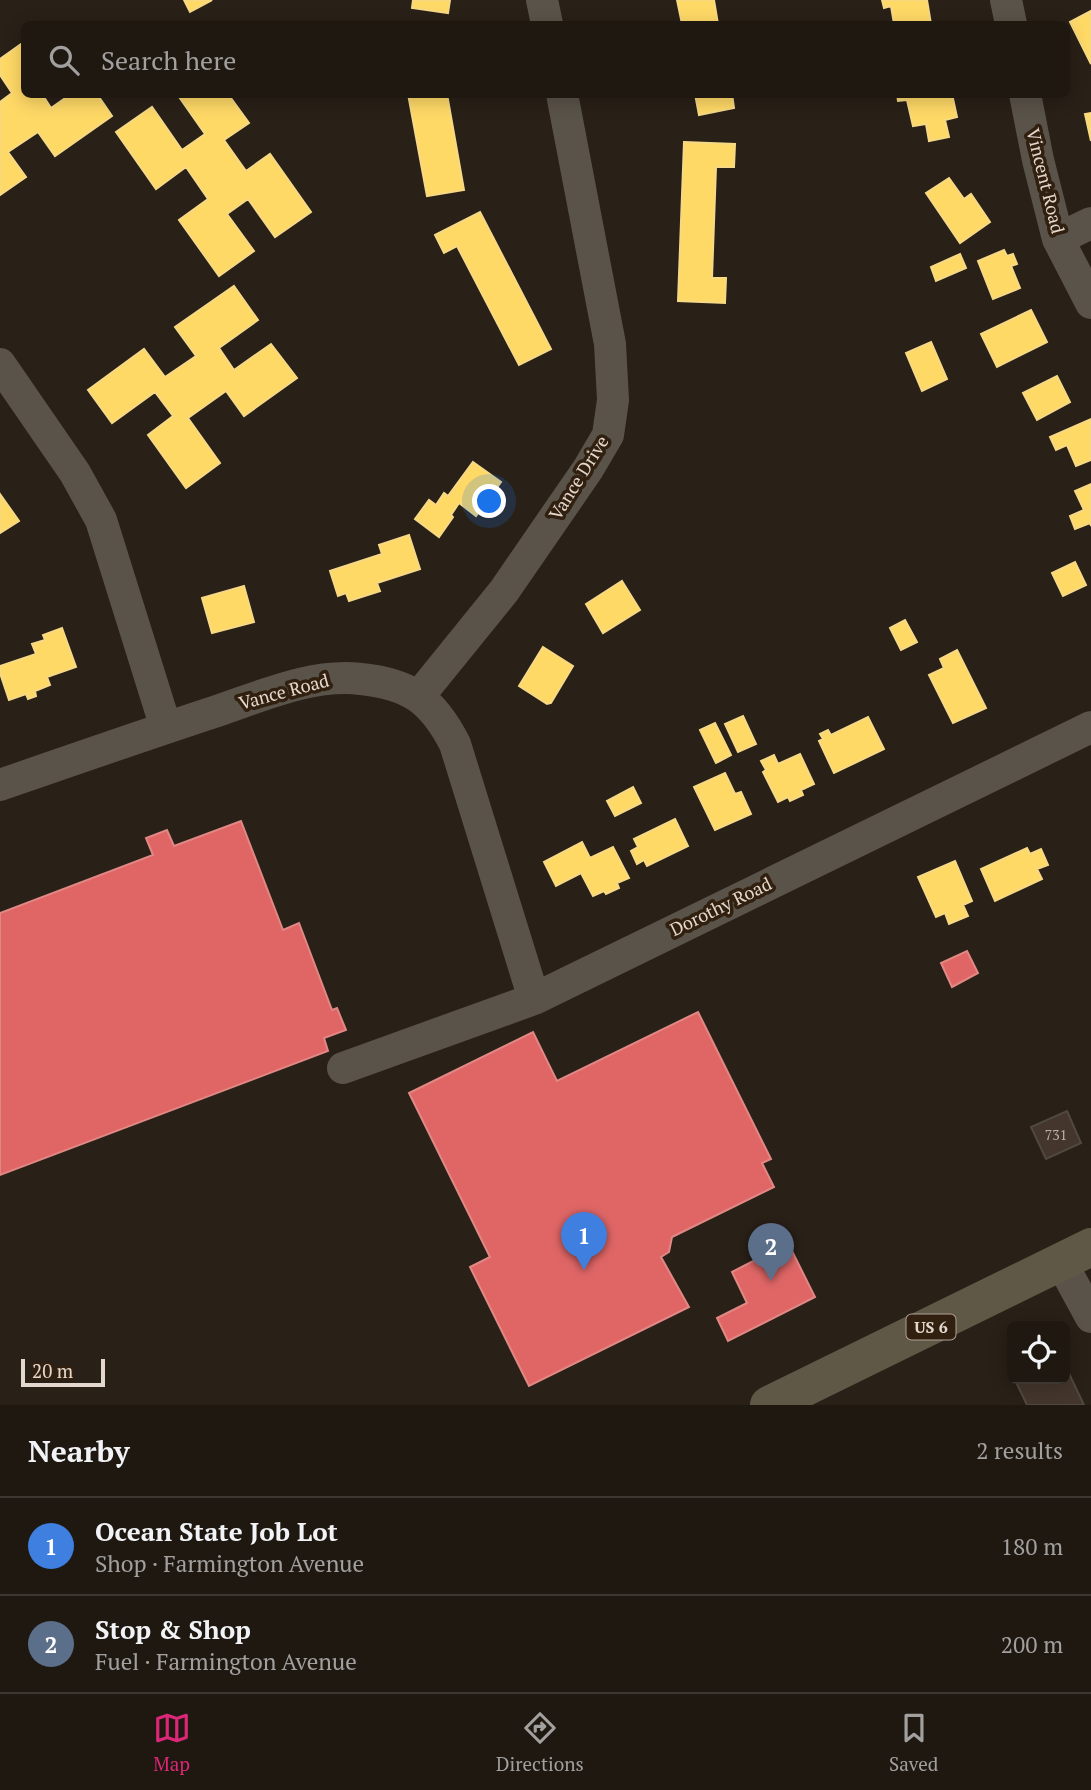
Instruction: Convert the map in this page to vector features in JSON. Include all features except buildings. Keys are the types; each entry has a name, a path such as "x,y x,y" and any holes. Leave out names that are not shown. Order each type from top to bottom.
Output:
{"highway":[{"name":"US 6","path":"769,1405 1076,1254"}],"street":[{"path":"542,0 546,21"},
{"path":"1006,0 1010,21"},
{"name":"Vance Drive","path":"419,696 504,591 588,469 608,435 613,400 610,344 563,98"},
{"name":"Vincent Road","path":"1026,98 1058,239 1091,303"},
{"path":"1058,239 1091,223"},
{"path":"0,364 75,472 101,520 166,728"},
{"name":"Vance Road","path":"0,785 284,689 340,678 362,679 387,684 419,696 442,718 456,744 534,999"},
{"name":"Dorothy Road","path":"343,1068 534,999 1091,727"},
{"path":"1076,1254 1091,1317"}],"place":[{"name":"Ocean State Job Lot","path":"584,1270"},
{"name":"Stop & Shop","path":"771,1281"}]}
